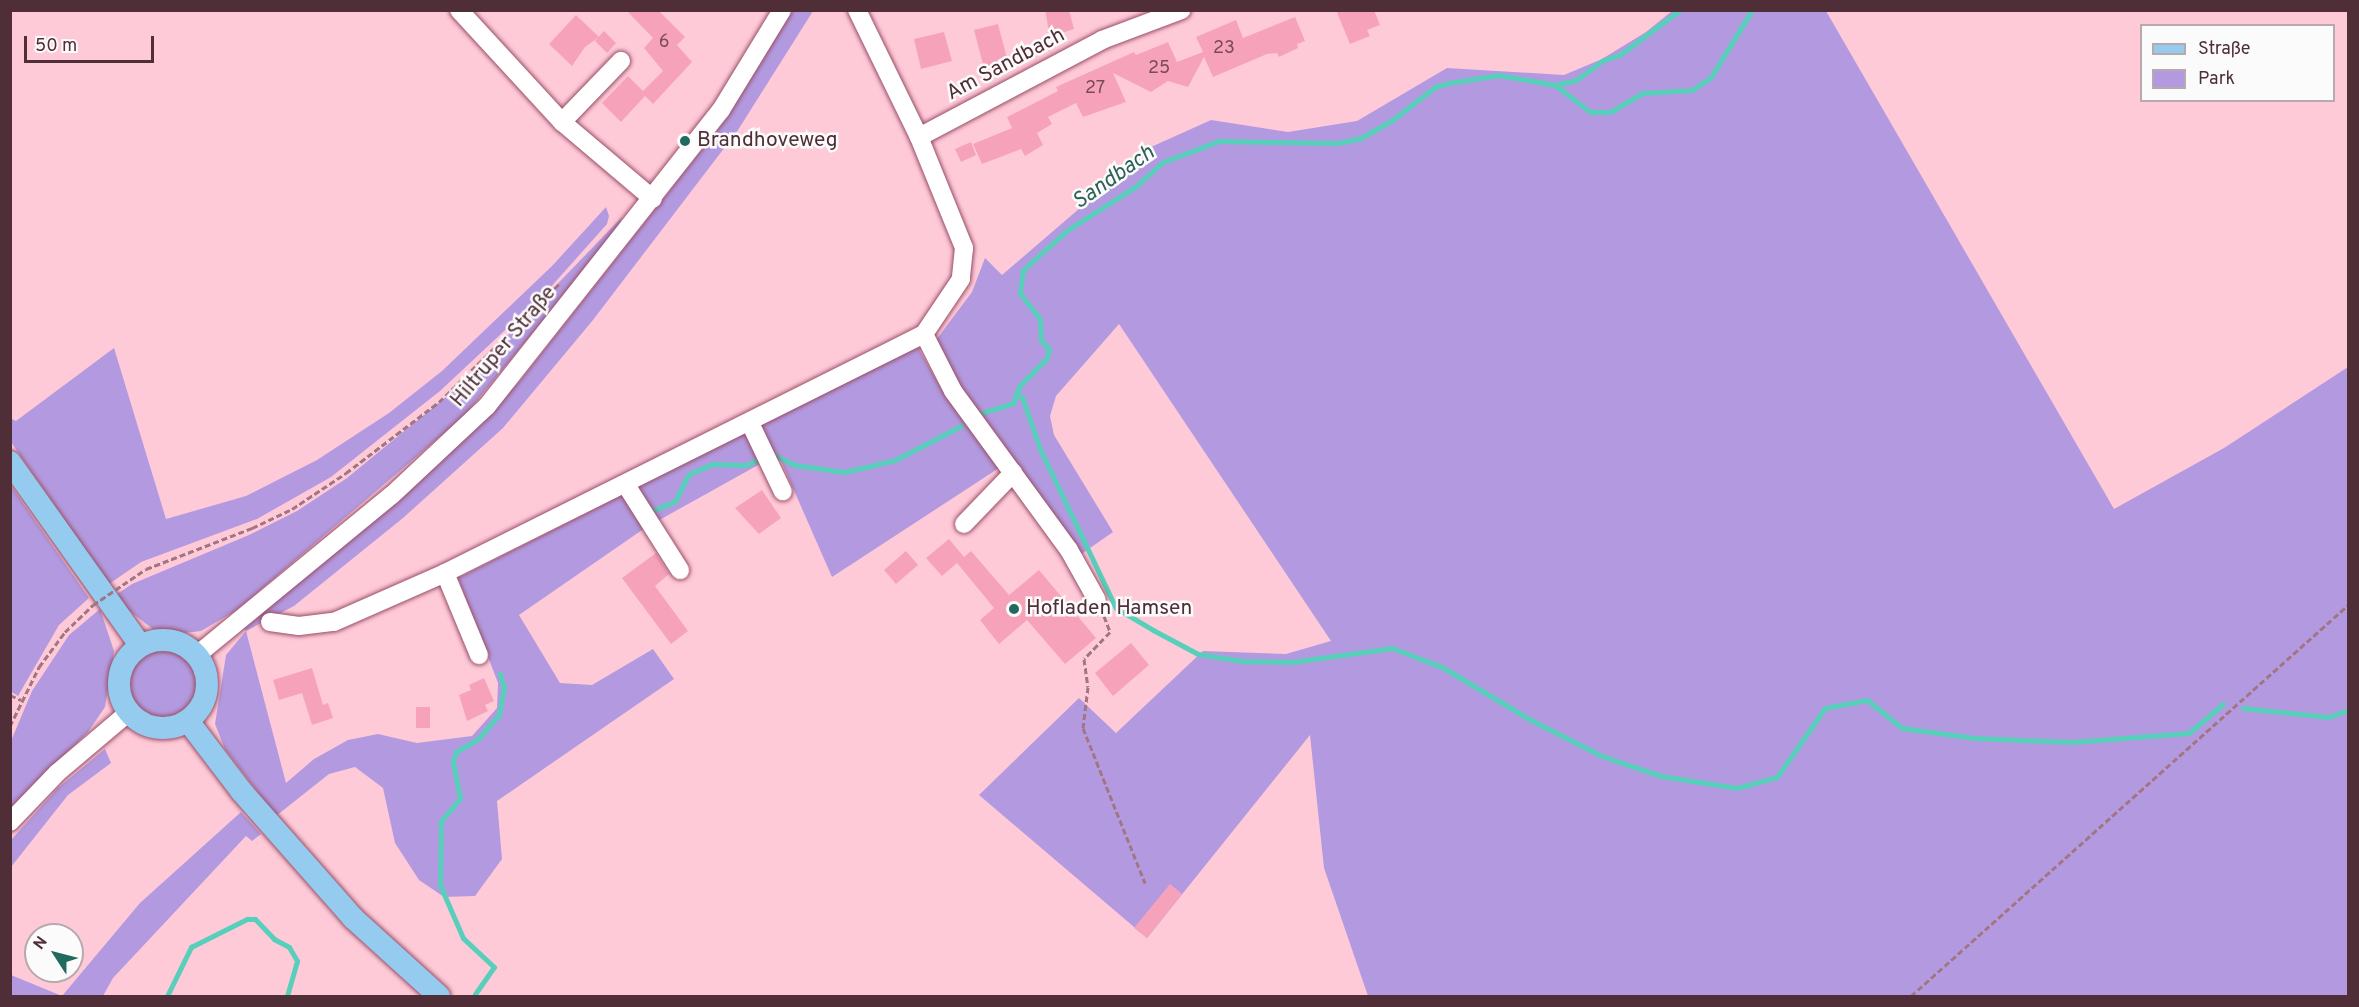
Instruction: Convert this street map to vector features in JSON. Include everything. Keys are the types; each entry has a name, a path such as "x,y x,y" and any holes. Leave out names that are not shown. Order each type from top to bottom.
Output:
{"main road":[{"path":"10,462 140,645"},
{"path":"170,640 197,655 205,669 207,687 204,701 188,721 160,729 141,723 128,712 118,684 121,668 140,645 170,640"},
{"path":"188,721 242,792 353,918 439,996"}],"street":[{"name":"Hiltruper Straße","path":"197,655 443,451 487,406 653,200 721,110 782,10"},
{"path":"270,622 299,626 334,622 445,573 626,485 924,334 961,279 964,248 919,137 857,10"},
{"name":"Am Sandbach","path":"919,137 1102,40 1182,10"},
{"path":"461,11 562,123 653,200"},
{"path":"562,123 621,61"},
{"path":"924,334 953,391 1069,550 1097,600"},
{"path":"750,423 783,492"},
{"path":"964,525 1013,473"},
{"path":"626,485 680,570"},
{"path":"445,573 479,655"},
{"path":"10,822 57,772 128,712"}],"path":[{"path":"10,726 39,667 65,632 93,605 146,569 252,528 292,508 346,473 439,402 563,279"},
{"path":"1097,600 1110,633 1084,659 1088,687 1083,728 1145,883"},
{"path":"1911,996 2349,605"},
{"path":"10,695 21,700"}],"green space":[{"path":"792,11 813,11 738,130 593,320 503,428 403,518 294,606 246,631 244,629 440,463 519,382 726,119"},
{"path":"1672,11 1826,11 2114,509 2224,448 2348,367 2348,996 1368,996 1324,868 1310,735 1147,938 979,795 1079,698 1116,733 1203,651 1286,654 1331,641 1119,324 1056,396 1050,416 1054,435 1113,532 1080,555 999,468 832,577 778,454 645,528 519,615 560,683 592,685 653,649 674,679 497,801 502,859 475,896 444,897 419,880 395,843 383,788 355,767 329,774 276,816 225,749 215,724 226,655 246,631 286,783 314,759 348,740 378,734 417,743 472,736 497,708 498,683 458,578 917,346 945,395 972,432 936,340 972,292 985,258 1002,275 1151,147 1211,120 1288,132 1357,121 1447,68 1564,75 1602,59 1646,32"},
{"path":"606,207 609,216 607,224 549,289 440,391 331,477 257,519 141,562 109,584 11,442 10,418 16,421 114,348 166,519 246,496 317,460 389,413 442,371 552,266"},
{"path":"622,217 616,232 464,416 237,610 201,631 184,633 153,629 128,610 117,594 132,584 249,535 297,511 347,478 458,387"},
{"path":"11,486 89,598 59,625 18,696 10,691"},
{"path":"100,609 114,651 105,707 88,732 11,808 11,741 32,691 69,635"},
{"path":"162,649 175,652 186,659 193,670 196,683 193,696 186,707 175,714 162,717 149,714 138,707 131,696 128,683 131,670 138,659 149,652"},
{"path":"105,749 111,763 68,795 11,867 11,840 58,788"},
{"path":"241,812 261,834 252,841 246,836 113,978 103,996 62,996 73,983 84,983 84,970 140,903"},
{"path":"11,975 24,980 24,983 30,983 62,996 11,996"}],"building":[{"path":"626,10 658,10 685,37 677,45 692,62 653,104 645,96 621,122 602,103 628,76 643,91 663,71 644,48 653,38"},
{"path":"1045,10 1069,10 1074,29 1050,37"},
{"path":"1336,10 1374,10 1380,25 1367,30 1370,36 1350,44"},
{"path":"576,15 599,37 585,47 572,66 549,44"},
{"path":"1295,17 1305,41 1297,44 1298,48 1279,57 1277,53 1267,54 1213,77 1204,57 1188,87 1168,81 1151,92 1113,73 1126,102 1083,117 1076,103 1048,117 1052,124 1037,133 1043,145 1025,156 1021,149 982,164 973,144 1012,128 1007,117 1058,91 1056,87 1134,52 1136,55 1168,42 1177,62 1203,52 1196,37 1236,20 1243,38"},
{"path":"998,24 1008,62 984,68 974,30"},
{"path":"604,31 616,43 607,53 595,41"},
{"path":"944,32 952,61 921,69 914,39"},
{"path":"971,142 976,155 961,162 955,149"},
{"path":"762,490 781,518 759,534 735,508"},
{"path":"949,539 964,557 971,551 1009,595 1039,570 1096,638 1065,664 1027,620 999,644 980,620 994,608 957,563 942,576 926,558"},
{"path":"906,551 918,565 896,584 884,570"},
{"path":"656,553 669,574 655,586 688,631 671,644 622,578"},
{"path":"1131,643 1149,665 1113,696 1095,673"},
{"path":"312,668 323,705 328,703 333,718 312,725 302,693 279,700 273,680"},
{"path":"484,678 494,701 485,705 488,711 467,721 459,695 471,690 469,685"},
{"path":"416,707 430,707 430,728 416,728"},
{"path":"1170,884 1182,894 1147,938 1134,928"}],"waterway":[{"name":"Sandbach","path":"978,414 1013,403 1020,385 1047,358 1049,349 1041,340 1040,319 1020,293 1023,270 1066,231 1135,187 1163,162 1219,141 1338,143 1361,138 1391,121 1435,87 1449,83 1499,75 1555,85 1576,80 1604,60 1621,54 1680,10"},
{"name":"Sandbach","path":"1555,85 1590,112 1610,112 1643,93 1692,90 1711,77 1752,10"},
{"path":"1016,394 1022,397 1040,449 1116,608 1153,630 1198,654 1242,661 1292,662 1392,648 1442,667 1531,720 1602,756 1661,776 1737,788 1777,777 1825,708 1867,700 1902,728 1975,738 2072,742 2189,733 2223,704"},
{"name":"Sandbach","path":"772,454 795,465 845,472 895,460 961,426"},
{"name":"Sandbach","path":"652,511 675,501 689,474 713,464 746,465 760,459"},
{"name":"Sandbach","path":"475,994 494,967 463,938 440,885 441,821 460,798 453,761 456,752 478,739 499,715 504,688 500,674"},
{"path":"2243,708 2329,717 2348,710"},
{"name":"Sandbach","path":"167,996 191,947 247,919 255,919 274,939 289,947 297,961 287,996"}],"place":[{"name":"Brandhoveweg","path":"685,141"},
{"name":"Hofladen Hamsen","path":"1014,609"}]}
